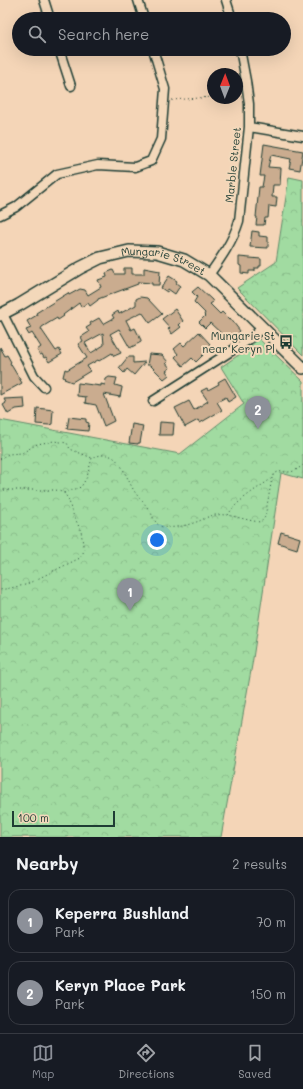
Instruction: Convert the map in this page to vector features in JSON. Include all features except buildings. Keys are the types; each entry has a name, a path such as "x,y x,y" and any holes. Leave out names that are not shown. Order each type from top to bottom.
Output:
{"street":[{"path":"44,0 48,12"},
{"path":"138,0 142,12"},
{"path":"226,0 230,12"},
{"path":"61,56 71,86"},
{"path":"0,215 16,207 57,174 98,165 135,167 150,161 161,138 165,89 155,56"},
{"name":"Marble Street","path":"209,275 223,255 236,232 239,221 249,104 241,56"},
{"path":"248,127 303,136"},
{"name":"Mungarie Street","path":"1,314 28,300 92,261 118,253 147,251 168,254 184,260 209,275 303,368"},
{"path":"1,314 34,376 44,387"},
{"path":"153,401 247,341 262,328"}],"path":[{"path":"164,101 207,97"},
{"path":"0,459 8,454 22,452 38,444 54,441 67,443 70,449 92,458 101,454 113,457 122,466 133,490 150,510 154,521 161,526 178,527 198,522 214,515 227,515 248,521 260,522 265,517 272,478 275,473 279,471 289,472 296,470 303,465"},
{"path":"64,493 81,487 87,477 92,458"},
{"path":"227,515 230,510 254,490 272,478"},
{"path":"0,490 56,490 64,493 69,500 71,510 81,531 84,551 80,558 25,584 0,590"}],"green space":[{"path":"289,177 303,180 303,355 237,288 276,262"},
{"path":"259,339 303,381 303,479 281,473 252,665 221,837 0,837 0,420 180,454 244,404 221,367"}],"place":[{"name":"Mungarie St near Keryn Pl","path":"286,342"},
{"name":"Keryn Place Park","path":"258,429"},
{"name":"Keperra Bushland","path":"130,611"}]}
